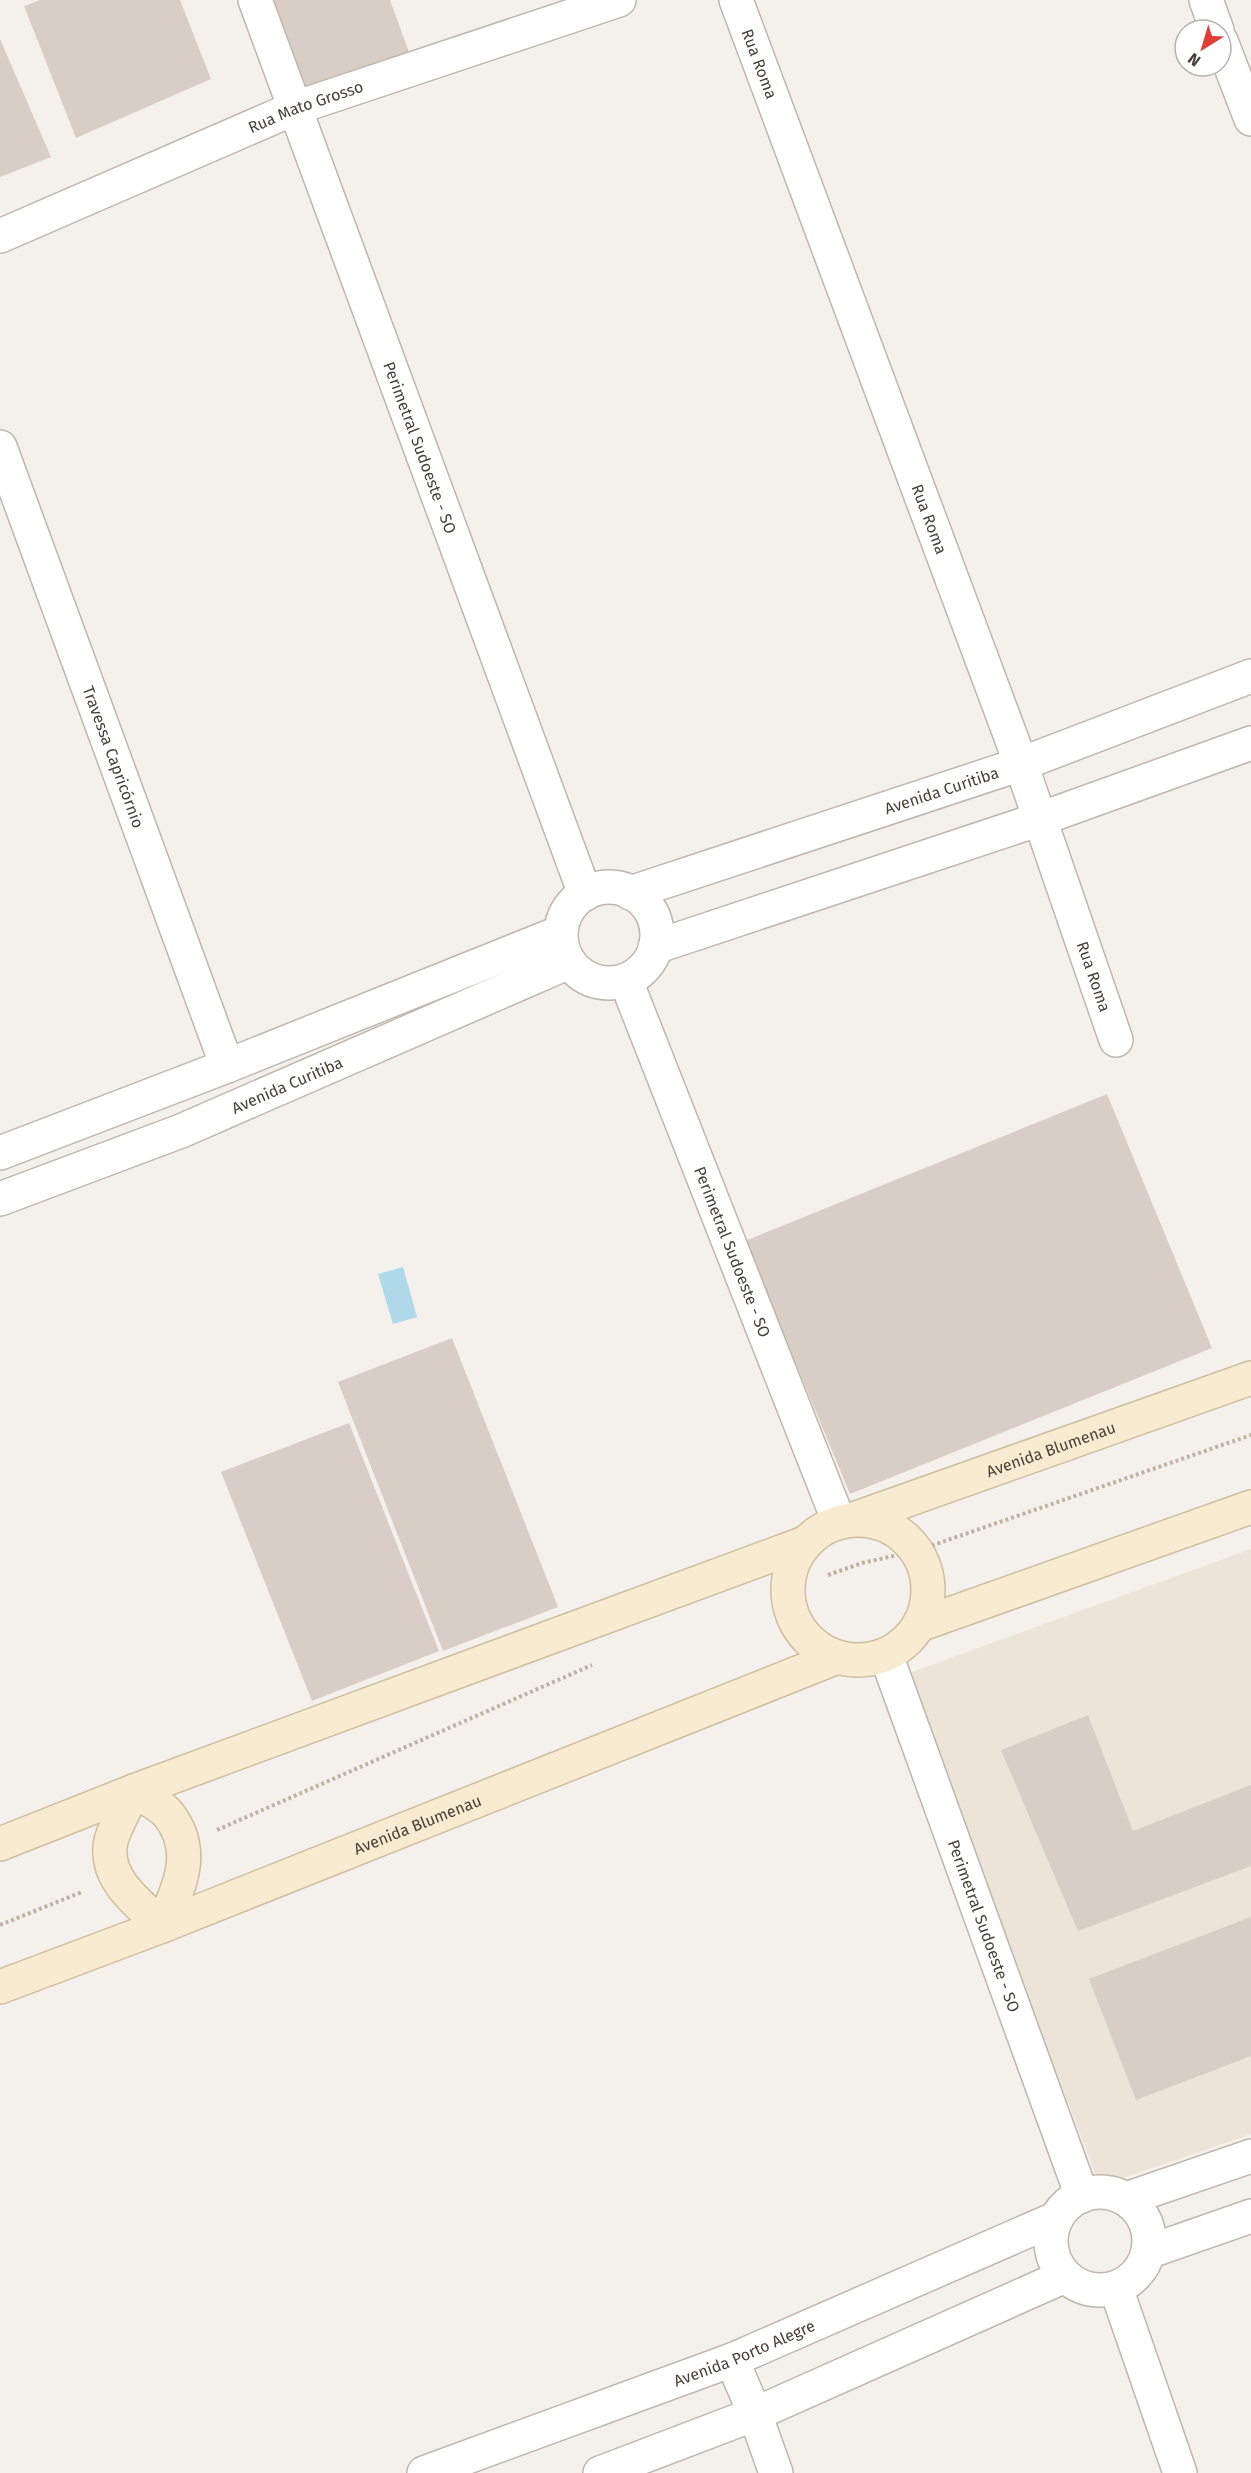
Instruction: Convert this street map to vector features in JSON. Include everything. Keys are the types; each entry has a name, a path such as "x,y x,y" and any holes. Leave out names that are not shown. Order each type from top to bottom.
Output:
{"main road":[{"name":"Avenida Blumenau","path":"844,1521 1251,1378"},
{"path":"919,1625 1251,1508"},
{"path":"0,1844 134,1791 805,1543 826,1527 844,1521 868,1521 887,1527 916,1551 928,1588 926,1608 919,1625 905,1643 886,1655 870,1660 835,1658 806,1639 796,1625 787,1592 789,1574 805,1543"},
{"name":"Avenida Blumenau","path":"0,1987 162,1926 835,1658"},
{"path":"134,1791 169,1815 183,1846 183,1876 162,1926 115,1879 110,1846 134,1791"}],"street":[{"name":"Perimetral Sudoeste - SO","path":"255,0 585,894"},
{"name":"Rua Mato Grosso","path":"0,236 295,108 619,0"},
{"name":"Rua Roma","path":"736,0 1021,764 1116,1040"},
{"path":"1206,0 1213,18"},
{"path":"1233,72 1251,119"},
{"name":"Travessa Capricórnio","path":"0,447 227,1066"},
{"name":"Avenida Curitiba","path":"630,893 1021,764 1251,676"},
{"path":"656,947 1040,819 1251,743"},
{"path":"600,888 616,888 630,893 643,903 652,915 657,931 656,947 650,961 639,973 626,981 610,983 594,981 580,974 565,947 568,910 585,894 600,888"},
{"name":"Avenida Curitiba","path":"0,1198 181,1131 565,947"},
{"path":"0,1153 227,1066 565,947"},
{"name":"Perimetral Sudoeste - SO","path":"626,981 844,1521"},
{"name":"Perimetral Sudoeste - SO","path":"886,1655 1082,2196"},
{"path":"1126,2199 1251,2156"},
{"path":"1096,2192 1126,2199 1143,2217 1148,2228 1148,2252 1137,2274 1116,2288 1089,2289 1065,2276 1056,2263 1051,2248 1052,2233 1057,2218 1068,2204 1082,2196 1096,2192"},
{"path":"1148,2252 1251,2216"},
{"name":"Avenida Porto Alegre","path":"424,2473 732,2360 1057,2218"},
{"path":"600,2473 755,2414 1065,2276"},
{"path":"1116,2288 1180,2473"},
{"path":"732,2360 755,2414 776,2473"}],"path":[{"path":"787,1592 862,1563 916,1551 1251,1435"},
{"path":"183,1846 603,1660"},
{"path":"0,1925 115,1879"}],"shaded area":[{"path":"1251,1549 1251,2134 1100,2186 904,1675"}],"water":[{"path":"403,1267 417,1317 393,1324 378,1274"}],"building":[{"path":"40,0 180,0 211,79 76,138 24,6"},
{"path":"254,0 390,0 410,55 292,99"},
{"path":"0,39 51,157 0,177"},
{"path":"1107,1094 1212,1348 850,1494 745,1241"},
{"path":"452,1338 558,1607 443,1651 338,1382"},
{"path":"349,1423 439,1651 312,1701 221,1472"},
{"path":"1088,1715 1133,1831 1251,1785 1251,1866 1078,1931 1001,1750"},
{"path":"1251,1917 1251,2056 1136,2100 1089,1979"}]}
